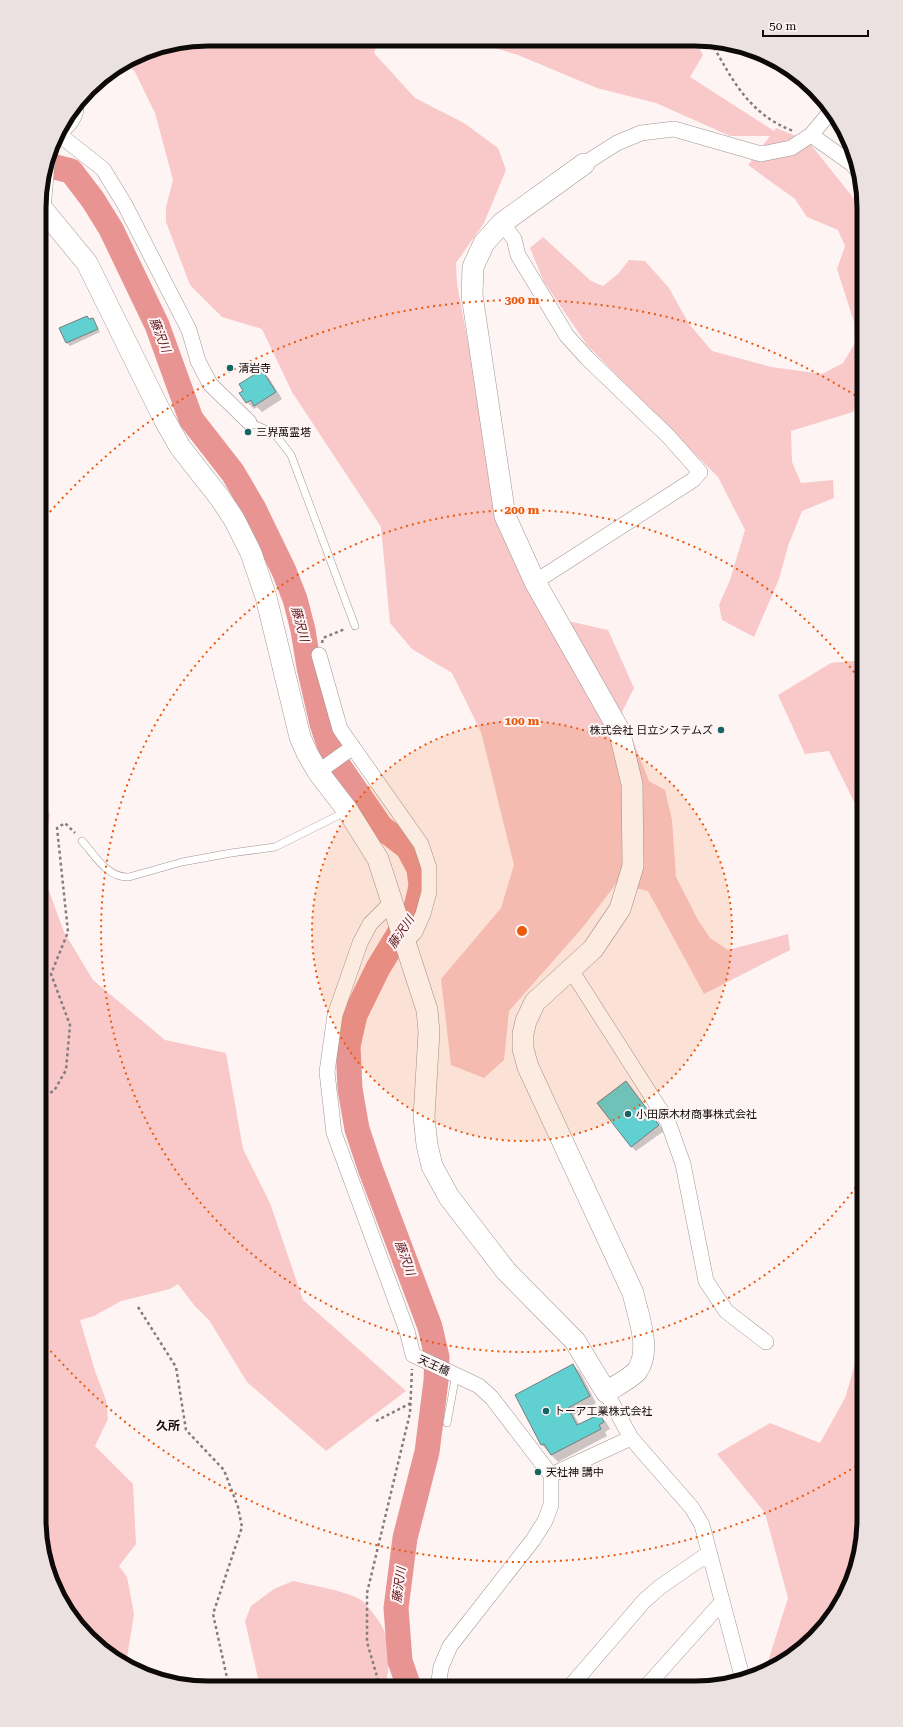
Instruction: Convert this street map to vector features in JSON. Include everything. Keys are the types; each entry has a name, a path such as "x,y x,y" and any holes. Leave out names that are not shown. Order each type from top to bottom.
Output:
{"street":[{"path":"606,1392 636,1372 644,1356 642,1331 633,1293 528,1067 523,1049 523,1034 526,1021 535,1002 593,949 620,909 633,866 632,784 619,730 535,582 504,516 472,294 474,267 484,243 502,223 584,164 617,143 641,134 674,129 761,154 791,148 811,135 828,115"},
{"path":"811,135 850,163"},
{"path":"61,140 103,169 125,205 189,330 198,361 210,384 249,422"},
{"path":"46,213 87,263 163,417 180,447 220,498 234,519 251,552 266,597 300,737 307,753 322,769 378,859 426,1010 429,1032 424,1117 427,1145 432,1166 448,1197 506,1271 575,1341 606,1392 631,1438 692,1508 702,1525 741,1674"},
{"path":"502,223 514,239 518,256 567,336 587,358 669,437 700,472 693,480 535,582"},
{"path":"319,655 340,729 351,749 421,844 429,868 429,892 423,914 415,932 405,942"},
{"path":"322,769 351,749"},
{"path":"390,898 370,924 360,943 335,1015 327,1072 334,1133 407,1331 413,1355"},
{"path":"571,970 668,1122 683,1164 706,1282 726,1311 766,1342"},
{"name":"天王橋","path":"413,1355 479,1386 492,1398 551,1475"},
{"path":"439,1681 441,1667 450,1646 533,1540 545,1521 551,1506 551,1475 631,1438"},
{"path":"575,1681 644,1601 660,1587 709,1553"},
{"path":"651,1681 722,1602"}],"lane":[{"path":"65,133 77,120 80,109"},
{"path":"249,422 274,433 290,455 355,626"},
{"path":"82,841 108,871 120,877 128,877 182,862 275,847 348,811"},
{"path":"447,1423 456,1374"}],"path":[{"path":"714,47 744,97 756,110 792,131 811,135"},
{"path":"322,638 342,630"},
{"path":"46,1094 54,1091 66,1070 70,1025 51,974 68,932 57,828 65,822 82,841"},
{"path":"138,1307 176,1367 186,1430 224,1470 238,1507 242,1526 213,1614 228,1681"},
{"path":"378,1681 367,1642 367,1593 410,1413 413,1355"},
{"path":"376,1421 411,1403"}],"shaded area":[{"path":"376,46 374,53 415,98 464,123 498,148 506,170 484,223 456,263 457,284 504,534 541,615 608,630 634,688 622,712 649,781 665,790 672,820 676,877 698,920 710,938 728,950 788,934 790,950 704,994 648,891 616,884 583,927 509,1011 504,1060 484,1078 451,1065 441,979 501,908 514,865 481,732 452,673 412,649 390,623 381,527 292,392 262,329 222,317 190,285 166,222 166,207 173,180 155,113 135,72 130,67 146,58 187,47"},
{"path":"488,46 698,46 703,55 690,77 774,131 776,128 799,137 811,145 857,202 857,404 853,412 791,431 792,462 801,483 833,480 834,498 802,511 788,546 779,579 754,637 722,620 719,605 730,580 745,530 718,477 587,345 544,282 530,248 543,237 591,281 603,286 618,274 629,260 645,261 669,288 689,324 712,351 771,367 822,374 843,363 855,343 854,322 837,269 845,246 838,230 807,217 795,199 748,165 770,136 730,136 656,103 597,88 518,55"},
{"path":"857,661 857,808 829,751 805,754 778,695 831,663"},
{"path":"46,809 50,814 46,838"},
{"path":"46,883 64,932 93,980 165,1040 226,1053 243,1149 270,1203 303,1300 406,1391 326,1451 247,1382 209,1320 194,1305 178,1284 170,1289 121,1301 94,1316 80,1320 95,1371 106,1400 108,1419 95,1446 133,1484 136,1544 119,1566 127,1577 134,1614 127,1659 101,1641 86,1626 73,1609 58,1581 47,1540"},
{"path":"857,1358 857,1529 851,1561 845,1581 840,1591 830,1609 817,1626 802,1641 785,1654 767,1664 788,1598 765,1513 717,1454 770,1423 820,1443 845,1398"},
{"path":"293,1581 347,1594 361,1600 379,1621 387,1638 389,1647 389,1666 386,1681 259,1681 245,1621 251,1606 274,1589"}],"building":[{"path":"87,316 89,319 93,318 98,329 66,343 59,328"},
{"name":"清岩寺","path":"262,370 276,392 254,406 251,400 246,403 239,393 243,391 239,384"},
{"name":"小田原木材商事株式会社","path":"626,1081 659,1125 631,1147 597,1103"},
{"name":"トーア工業株式会社","path":"573,1364 590,1396 568,1408 577,1425 600,1414 604,1422 599,1425 601,1429 551,1455 544,1444 541,1445 515,1395"}],"waterway":[{"name":"藤沢川","path":"52,166 71,171 93,200 111,229 157,325 191,419 233,473 254,509 284,571 295,599 303,630 309,667 322,724 334,759 381,827 408,848 419,869 421,886 415,912 403,927 378,968 355,1015 348,1046 350,1089 357,1129 370,1168 430,1327 437,1357 436,1381 427,1452 405,1538 396,1608 400,1661 407,1681"}],"place":[{"name":"清岩寺","path":"230,368"},
{"name":"三界萬霊塔","path":"248,432"},
{"name":"株式会社 日立システムズ","path":"721,730"},
{"name":"小田原木材商事株式会社","path":"628,1114"},
{"name":"トーア工業株式会社","path":"546,1411"},
{"name":"天社神 講中","path":"538,1472"}],"district":[{"name":"久所","path":"168,1426"}]}
